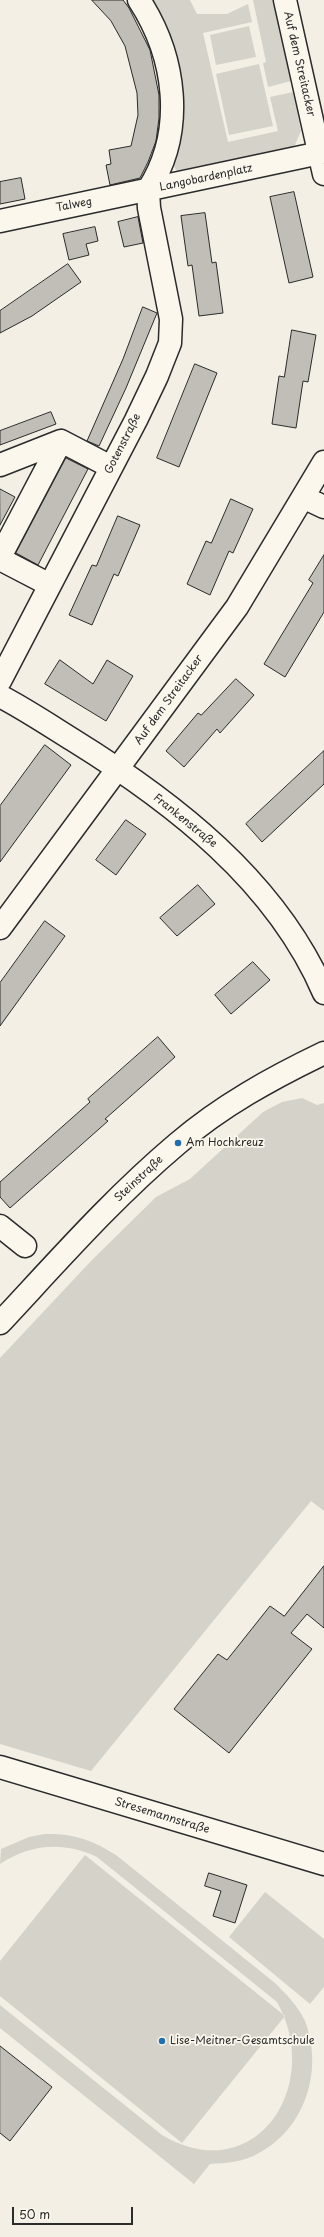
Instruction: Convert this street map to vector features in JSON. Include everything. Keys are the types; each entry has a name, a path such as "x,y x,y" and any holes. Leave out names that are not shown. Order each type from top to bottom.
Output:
{"street":[{"name":"Langobardenplatz","path":"139,0 152,21 164,53 170,76 173,100 167,150 159,173 148,190"},
{"name":"Auf dem Streitacker","path":"284,0 319,128 320,153 324,174"},
{"name":"Langobardenplatz","path":"148,190 320,153"},
{"name":"Talweg","path":"0,221 148,190"},
{"name":"Gotenstraße","path":"1,694 50,585 157,376 170,342 171,320 149,208 148,190"},
{"path":"0,465 61,441 111,467"},
{"path":"50,585 0,558 61,441"},
{"name":"Auf dem Streitacker","path":"0,928 7,903 118,768 237,607 324,462"},
{"path":"303,498 324,507"},
{"name":"Frankenstraße","path":"1,694 118,768 200,830 243,873 286,926 322,985"},
{"name":"Steinstraße","path":"0,1323 99,1216 178,1143 241,1098 276,1076 324,1053"},
{"path":"0,1226 25,1246"},
{"name":"Stresemannstraße","path":"0,1767 324,1864"}],"shaded area":[{"path":"149,0 190,0 197,14 227,14 248,4 252,22 203,33 228,142 278,131 270,97 293,92 301,131 294,147 179,173 174,167 181,132"},
{"path":"253,0 273,0 291,81 268,87 263,63 266,62"},
{"path":"249,26 256,57 216,65 210,35"},
{"path":"259,64 273,126 229,135 216,74"},
{"path":"302,1098 317,1105 324,1103 324,1511 311,1501 91,1771 0,1744 0,1358 91,1261 156,1197 190,1179 263,1112 282,1102"},
{"path":"45,1834 82,1838 99,1845 116,1855 275,1983 296,2006 305,2021 310,2040 312,2059 311,2078 306,2097 298,2114 287,2130 274,2143 252,2157 246,2159 228,2163 210,2164 194,2184 0,2028 0,2005 162,2135 196,2149 226,2149 252,2139 272,2121 286,2095 292,2066 289,2034 277,2002 97,1857 72,1849 47,1847 23,1852 0,1864 1,1849 29,1837"},
{"path":"85,1855 285,2016 182,2143 0,1996 0,1961"},
{"path":"265,1892 324,1939 324,1987 310,2004 229,1937"}],"building":[{"path":"92,0 123,0 129,8 150,50 159,95 159,118 156,141 140,178 110,185 106,165 111,164 109,150 131,146 138,115 137,93 125,46 111,21"},
{"path":"21,178 25,199 0,204 0,182"},
{"path":"294,192 313,277 289,283 270,197"},
{"path":"205,213 212,263 216,262 223,313 199,316 192,265 188,266 181,216"},
{"path":"138,217 143,243 124,247 118,222"},
{"path":"95,227 98,241 86,244 89,255 69,260 63,234"},
{"path":"68,264 81,282 32,316 0,333 0,311"},
{"path":"143,307 157,313 126,388 99,446 87,441 123,359"},
{"path":"292,330 316,335 308,382 303,381 296,428 272,424 279,376 284,377"},
{"path":"195,364 217,373 179,467 157,458"},
{"path":"51,412 56,424 0,445 0,431"},
{"path":"66,458 88,469 38,565 16,553"},
{"path":"0,489 15,497 0,525"},
{"path":"231,499 253,509 233,553 229,551 210,595 187,584 206,541 211,543"},
{"path":"118,516 140,525 118,576 114,574 92,625 69,615 92,565 96,566"},
{"path":"324,555 324,612 285,677 264,664 313,583 309,580"},
{"path":"60,660 93,684 107,660 133,676 106,721 45,684"},
{"path":"236,679 254,695 220,733 217,729 184,767 166,751 198,713 201,715"},
{"path":"45,745 71,765 0,862 0,806"},
{"path":"324,751 324,784 262,842 246,824"},
{"path":"126,820 146,834 116,875 96,860"},
{"path":"198,885 215,904 177,936 160,918"},
{"path":"45,921 65,936 0,1026 0,983"},
{"path":"253,962 270,980 231,1014 215,995"},
{"path":"158,1037 175,1057 105,1119 108,1121 10,1208 0,1197 0,1182 90,1102 88,1099"},
{"path":"324,1566 324,1628 307,1614 291,1633 312,1649 229,1753 174,1709 218,1654 227,1660 270,1606 284,1616"},
{"path":"209,1873 247,1885 235,1923 213,1916 221,1891 205,1886"},
{"path":"0,2046 52,2087 10,2141 0,2133"}],"place":[{"name":"Am Hochkreuz","path":"178,1143"},
{"name":"Lise-Meitner-Gesamtschule","path":"162,2041"}]}
